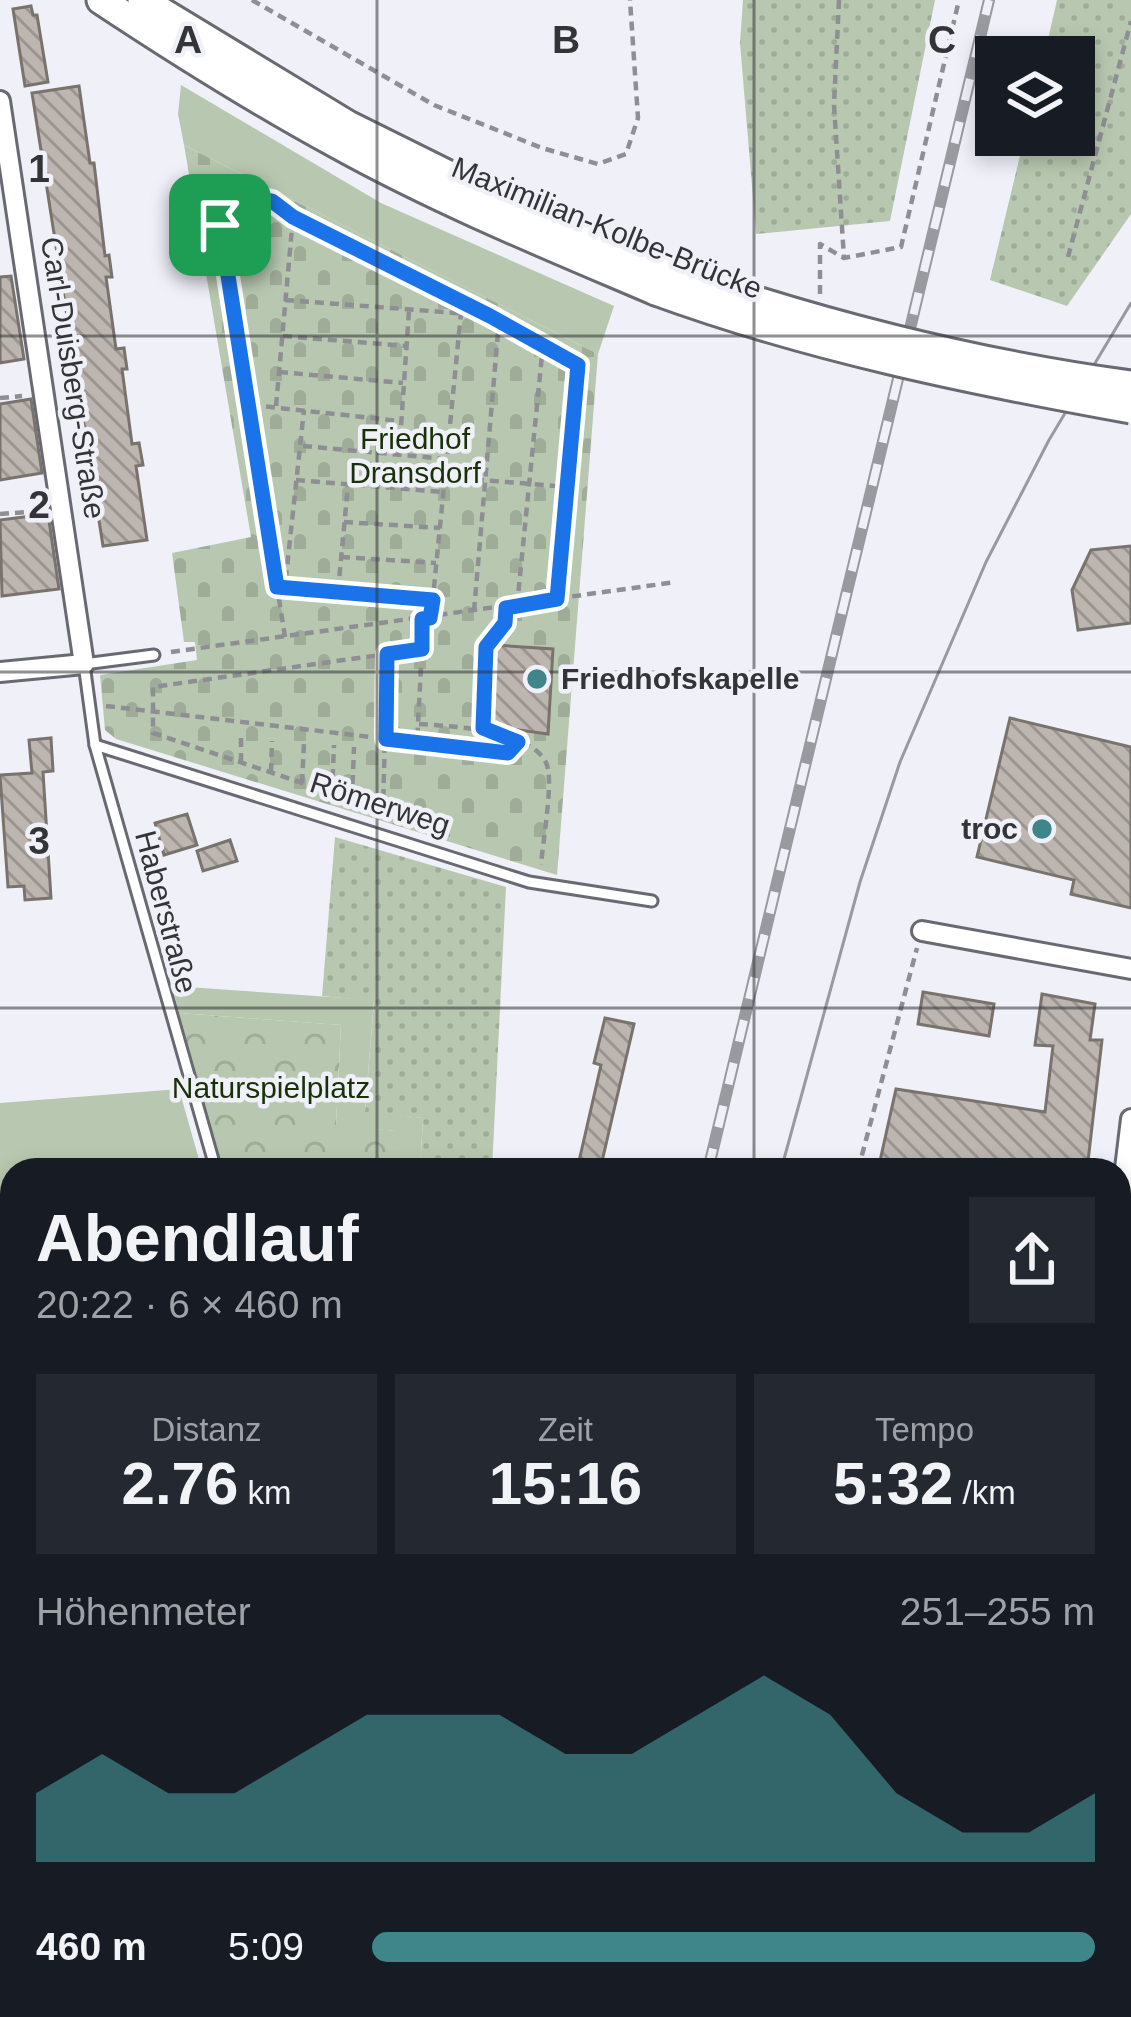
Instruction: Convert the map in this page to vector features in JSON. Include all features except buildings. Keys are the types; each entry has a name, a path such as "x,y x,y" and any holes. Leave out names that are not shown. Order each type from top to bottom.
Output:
{"street":[{"name":"Maximilian-Kolbe-Brücke","path":"100,0 338,145 496,223 659,280 1058,376 1131,386"},
{"name":"Maximilian-Kolbe-Brücke","path":"142,0 348,125 746,323 892,361 1131,409"},
{"name":"Carl-Duisberg-Straße","path":"0,101 84,664"},
{"path":"0,672 84,664"},
{"path":"922,931 1131,969"},
{"path":"1126,1158 1131,1119"}],"lane":[{"path":"84,664 154,655"},
{"name":"Haberstraße","path":"84,664 95,746 213,1158"},
{"name":"Römerweg","path":"95,746 539,884 652,901"}],"path":[{"path":"252,0 434,104 542,148 598,164 626,154 638,118 630,0"},
{"path":"839,0 833,104 844,258"},
{"path":"820,310 820,244 844,258 902,247 959,0"},
{"path":"1067,256 1131,21"},
{"path":"285,637 281,586 220,225 230,205 251,197 272,201 293,217 578,365 557,599"},
{"path":"276,406 293,217"},
{"path":"285,300 490,316"},
{"path":"399,455 410,309"},
{"path":"417,742 422,649 433,600 461,314"},
{"path":"474,611 499,321"},
{"path":"283,336 406,346"},
{"path":"517,606 543,345"},
{"path":"279,372 403,383"},
{"path":"249,405 400,421"},
{"path":"281,586 304,410"},
{"path":"301,446 446,459"},
{"path":"445,477 568,487"},
{"path":"296,480 443,492"},
{"path":"338,591 348,485"},
{"path":"0,514 64,508"},
{"path":"344,522 440,528"},
{"path":"341,557 436,563"},
{"path":"154,655 676,582"},
{"path":"281,586 433,600"},
{"path":"483,728 486,647 505,623 506,608"},
{"path":"387,654 382,810 153,733 153,687 422,649"},
{"path":"88,705 508,753 518,742"},
{"path":"419,724 483,728 540,753 548,768 539,884"},
{"path":"241,762 242,737"},
{"path":"271,772 272,741"},
{"path":"302,783 304,743"},
{"path":"332,793 334,745"},
{"path":"352,799 354,747"},
{"path":"861,1158 922,931"}],"green space":[{"path":"743,0 935,0 890,221 756,234 740,43"},
{"path":"1057,0 1131,0 1131,214 1067,306 990,280 1020,156 1095,156 1095,36 1049,36"},
{"path":"181,85 381,203 614,306 598,354 184,145 178,114"},
{"name":"Friedhof Dransdorf","path":"184,145 598,354 557,875 116,739 105,730 100,675 197,660 195,642 184,642 172,553 251,537","holes":["495,645 553,650 547,734 521,732"]},
{"path":"335,837 506,887 493,1158 421,1158 423,1118 365,1112 374,1001 322,996"},
{"path":"172,986 374,1000 365,1111 423,1118 421,1158 394,1158 395,1131 336,1126 341,1025 179,1013"},
{"name":"Naturspielplatz","path":"179,1013 341,1025 336,1125 396,1131 394,1158 220,1158"},
{"path":"179,1089 199,1158 0,1158 0,1103"}],"tram line":[{"path":"784,1158 860,882 900,762 986,562 1049,440 1131,303"}],"railway":[{"path":"711,1158 989,0"}],"place":[{"name":"Friedhofskapelle","path":"537,679"},
{"name":"troc","path":"1042,829"}],"route":[{"path":"251,197 272,201 293,217 578,365 557,599 506,608 505,623 486,647 483,728 518,742 508,753 386,739 387,654 422,649 422,619 430,618 433,600 277,587 220,225 230,205 251,197"}]}
